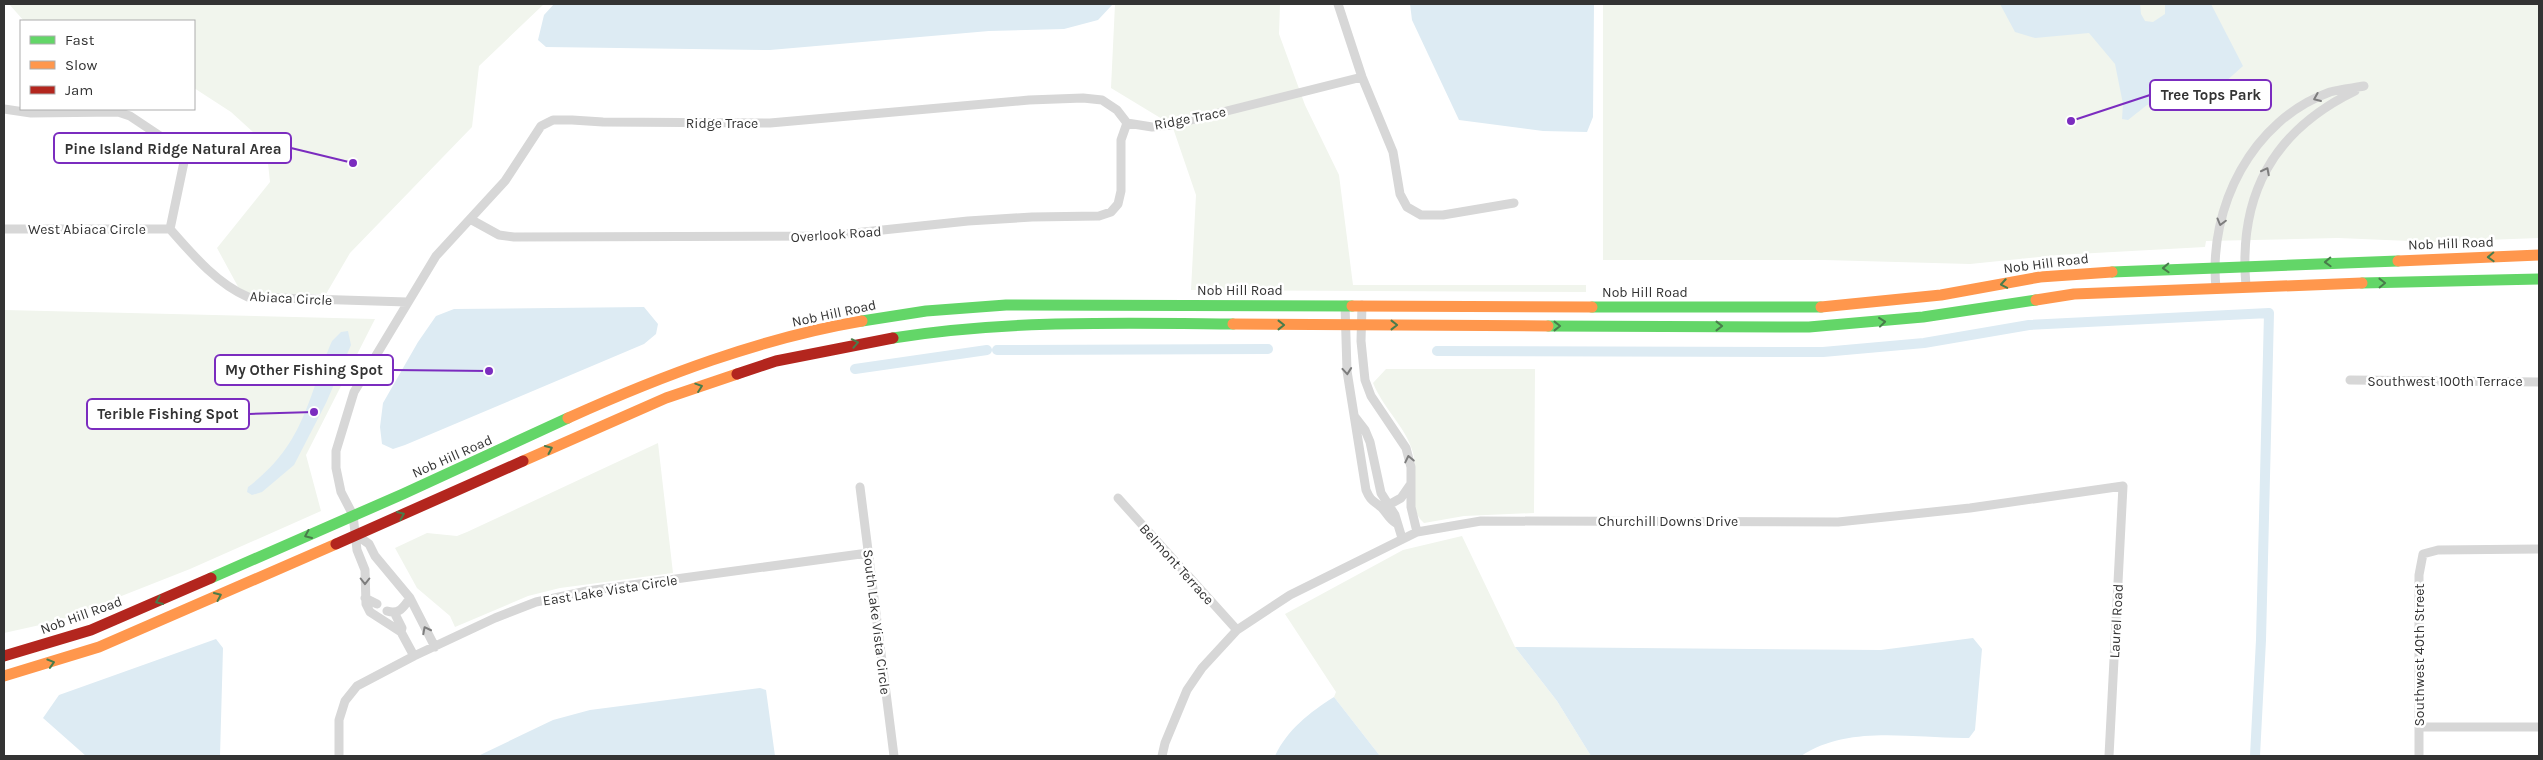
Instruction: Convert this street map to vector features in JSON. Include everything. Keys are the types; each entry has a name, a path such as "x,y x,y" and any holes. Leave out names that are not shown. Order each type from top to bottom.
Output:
{"main road":[{"name":"Nob Hill Road","path":"4,656 91,630 665,377 774,341 858,322 926,311 1006,305 1815,308 1941,295 2040,277 2079,273 2214,266 2539,255"},
{"path":"4,676 117,640 666,398 776,361 823,349 940,330 1057,323 1809,327 1923,317 2074,294 2246,286 2539,279"}],"street":[{"path":"1338,4 1362,77 1393,152 1400,194 1408,208 1421,215 1443,215 1514,203"},
{"name":"Ridge Trace","path":"365,598 365,570 357,550 352,515 341,492 336,468 336,451 354,392 436,256 505,181 541,126 552,120 770,123 1029,100 1083,98 1102,100 1117,110 1127,123 1152,127 1172,125 1362,77"},
{"path":"2216,288 2214,266 2219,223 2239,173 2270,131 2287,114 2310,101 2332,92 2364,86 2326,105 2297,128 2266,168 2254,195 2244,265 2246,286"},
{"path":"4,109 31,113 118,112 130,116 172,144 184,162 170,229"},
{"name":"Overlook Road","path":"470,219 499,235 514,237 779,238 826,236 1023,217 1099,216 1111,212 1118,204 1121,140 1127,123"},
{"name":"West Abiaca Circle","path":"4,229 170,229"},
{"name":"Abiaca Circle","path":"170,229 190,252 232,290 248,297 407,302"},
{"path":"1346,305 1347,371 1355,417 1355,431 1366,490 1372,502 1386,506 1401,498 1410,484"},
{"path":"1362,305 1365,380 1371,396 1398,433 1406,448 1410,467 1410,507 1417,532"},
{"name":"Southwest 100th Terrace","path":"2350,380 2539,382"},
{"path":"1355,417 1367,436 1389,519 1396,523 1402,538"},
{"name":"Churchill Downs Drive","path":"1162,756 1164,743 1186,690 1202,668 1237,630 1290,596 1417,532 1481,521 1838,522 1970,508 2123,486"},
{"name":"Laurel Road","path":"2109,756 2123,486"},
{"name":"South Lake Vista Circle","path":"860,487 894,756"},
{"name":"Belmont Terrace","path":"1118,498 1237,630"},
{"path":"356,534 370,544 375,556 410,598 434,647"},
{"name":"Southwest 40th Street","path":"2419,756 2419,575 2424,554 2438,550 2539,549"},
{"name":"East Lake Vista Circle","path":"339,756 339,720 346,700 358,686 414,656 495,618 536,602 587,591 868,553"},
{"path":"365,598 370,612 401,632"},
{"path":"365,598 377,604"},
{"path":"410,598 402,610 391,612 402,628 401,632 414,656"},
{"path":"2419,727 2539,727"}],"shaded area":[{"path":"9,4 544,4 479,66 472,127 350,253 326,294 242,294 217,248 270,182 266,144 231,112 195,89 195,20 23,20"},
{"path":"554,4 1113,4 1098,20 1064,29 989,31 770,50 546,47 538,40 544,15"},
{"path":"1115,4 1280,4 1279,34 1305,105 1339,175 1353,285 1586,285 1586,292 1191,290 1196,195 1172,125 1111,88"},
{"path":"1410,4 1594,4 1593,117 1587,132 1543,131 1459,120 1412,20"},
{"path":"1603,4 2539,4 2539,238 2434,242 2338,238 2206,241 2205,247 2058,255 1970,264 1824,260 1603,260"},
{"path":"2000,4 2140,4 2141,14 2145,21 2153,22 2165,14 2165,4 2211,4 2243,66 2224,83 2147,105 2128,120 2122,119 2123,104 2115,64 2089,33 2035,38 2015,32"},
{"path":"644,307 658,324 656,334 644,344 405,445 393,449 382,444 380,427 383,403 418,342 436,316 454,309"},
{"path":"4,310 375,319 306,455 321,511 190,569 58,621 4,633"},
{"path":"348,331 351,345 326,403 294,465 262,492 252,495 247,492 248,487 267,471 293,438 302,420 332,341 341,332"},
{"path":"1386,369 1535,369 1534,513 1464,516 1424,523 1415,509 1415,465 1411,447 1373,383"},
{"path":"658,443 673,573 560,588 528,596 455,627 450,616 417,588 395,548 427,533 457,536"},
{"path":"1462,536 1515,647 1557,701 1591,756 1380,756 1334,697 1336,692 1285,614 1403,550"},
{"path":"1973,638 1982,649 1975,730 1969,738 1882,735 1861,737 1840,740 1820,746 1801,756 1591,756 1557,701 1515,647 1881,650"},
{"path":"216,639 223,648 220,756 86,756 43,718 59,695"},
{"path":"760,688 766,690 775,756 478,756 553,720 590,710"},
{"path":"1334,697 1380,756 1275,756 1286,738 1300,722"}],"waterway":[{"path":"1437,351 1823,352 1924,343 2029,325 2269,313 2261,640 2255,756"},
{"path":"997,350 1268,349"},
{"path":"855,369 987,350"}],"traffic: fast":[{"path":"2112,272 2398,261"},
{"path":"2362,283 2539,279"},
{"path":"1548,326 1809,327 1923,317 2036,300"},
{"path":"862,321 926,311 1006,305 1352,306"},
{"path":"1592,307 1821,307"},
{"path":"893,338 935,332 1020,325 1105,323 1233,324"},
{"path":"211,578 403,494 568,418"}],"traffic: slow":[{"path":"2398,261 2539,255"},
{"path":"1821,307 1941,295 2040,277 2112,272"},
{"path":"2036,300 2074,294 2362,283"},
{"path":"1352,306 1592,307"},
{"path":"568,418 603,402 712,360 787,337 862,321"},
{"path":"1233,324 1548,326"},
{"path":"523,461 666,398 737,374"},
{"path":"4,676 99,647 336,544"}],"traffic: jam":[{"path":"737,374 776,361 893,338"},
{"path":"336,544 523,461"},
{"path":"4,656 91,630 211,578"}],"place":[{"name":"Tree Tops Park","path":"2071,121"},
{"name":"Pine Island Ridge Natural Area","path":"353,163"},
{"name":"My Other Fishing Spot","path":"489,371"},
{"name":"Terible Fishing Spot","path":"314,412"}]}
